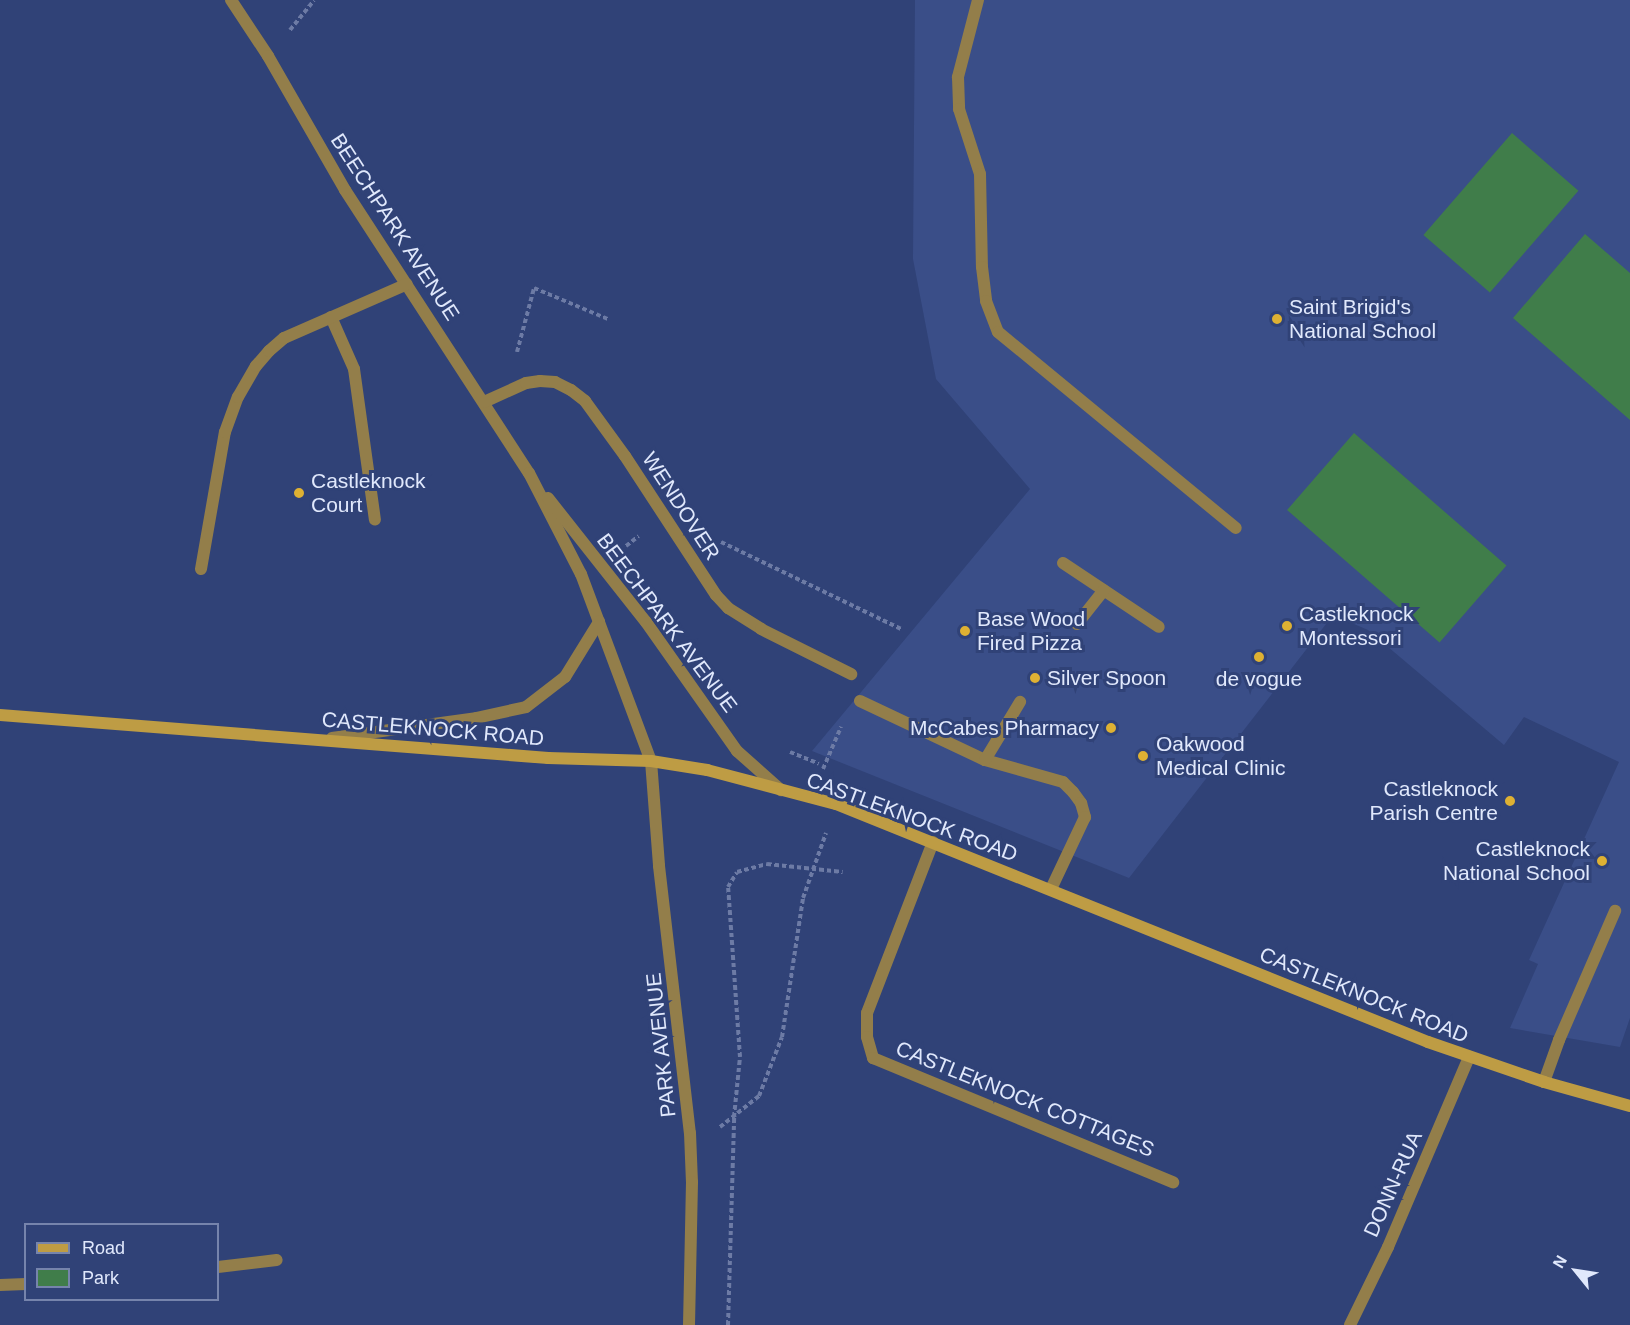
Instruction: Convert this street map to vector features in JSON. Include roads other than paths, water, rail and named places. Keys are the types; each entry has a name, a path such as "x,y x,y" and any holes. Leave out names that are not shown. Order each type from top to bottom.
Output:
{"main road":[{"name":"CASTLEKNOCK ROAD","path":"0,714 548,759 651,761 707,770 836,804 1469,1057 1544,1082 1630,1106"}],"street":[{"name":"BEECHPARK AVENUE","path":"231,0 268,56 345,190 529,473 581,574 651,761"},
{"path":"978,0 958,77 959,109 980,174 982,267 986,301 998,332 1236,528"},
{"path":"201,569 225,432 238,397 256,366 284,338 407,284"},
{"path":"331,317 354,369 375,520"},
{"name":"WENDOVER","path":"484,402 526,383 540,381 555,382 572,390 585,401 625,456 664,518 728,608 761,629 851,674"},
{"name":"BEECHPARK AVENUE","path":"529,473 646,622 737,752 781,790"},
{"path":"1063,563 1159,627"},
{"path":"1077,624 1104,590"},
{"path":"322,740 487,717 526,707 564,677 599,622"},
{"path":"860,701 985,760 1063,782 1081,803 1085,817 1051,889"},
{"path":"985,760 1020,702"},
{"name":"PARK AVENUE","path":"651,761 659,867 690,1133 692,1182 689,1325"},
{"name":"CASTLEKNOCK COTTAGES","path":"933,842 867,1013 867,1037 873,1058 1173,1182"},
{"path":"1544,1082 1559,1040 1615,911"},
{"name":"DONN-RUA","path":"1350,1325 1388,1247 1469,1057"},
{"path":"219,1267 277,1260"},
{"path":"0,1286 24,1284"}],"place":[{"name":"Saint Brigid's National School","path":"1277,319"},
{"name":"Castleknock Court","path":"299,493"},
{"name":"Castleknock Montessori","path":"1287,626"},
{"name":"Base Wood Fired Pizza","path":"965,631"},
{"name":"de vogue","path":"1259,657"},
{"name":"Silver Spoon","path":"1035,678"},
{"name":"McCabes Pharmacy","path":"1111,728"},
{"name":"Oakwood Medical Clinic","path":"1143,756"},
{"name":"Castleknock Parish Centre","path":"1510,801"},
{"name":"Castleknock National School","path":"1602,861"}]}
